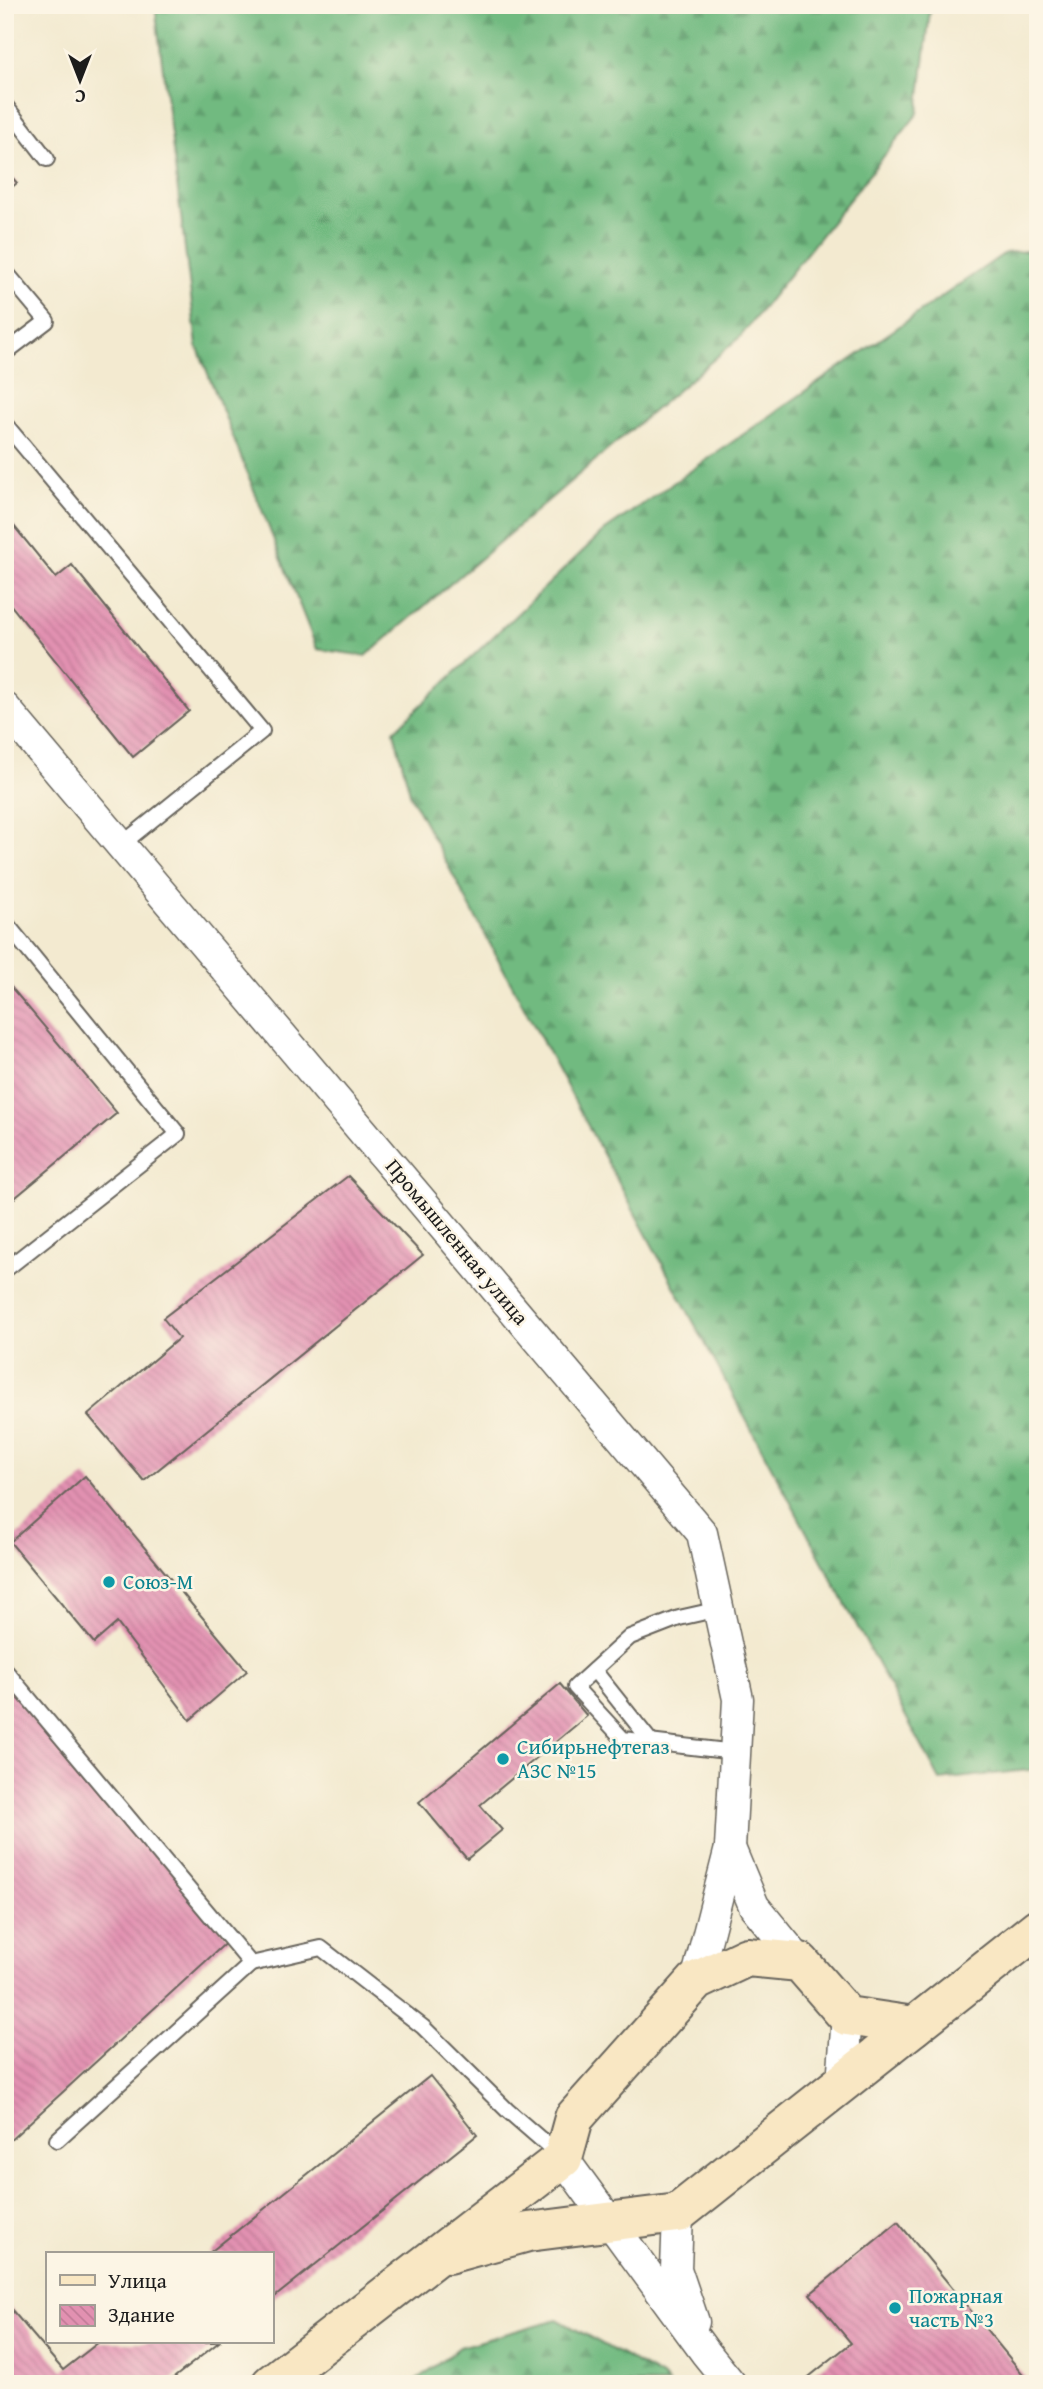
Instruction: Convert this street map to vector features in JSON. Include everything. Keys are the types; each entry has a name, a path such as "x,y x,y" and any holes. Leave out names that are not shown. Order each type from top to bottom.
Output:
{"street":[{"name":"Промышленная улица","path":"5,708 702,1533 738,1699 730,1848"},
{"path":"730,1848 754,1906 847,2016 914,2026"},
{"path":"696,1981 730,1848"},
{"path":"429,2260 528,2232 678,2213 1038,1928"},
{"path":"271,2384 563,2158 574,2118 696,1981 747,1956 800,1962"},
{"path":"842,2083 847,2016"},
{"path":"563,2158 731,2384"},
{"path":"678,2213 676,2269 705,2352"}],"lane":[{"path":"5,105 47,159"},
{"path":"5,271 47,321 5,352"},
{"path":"5,424 262,731 121,845"},
{"path":"5,922 178,1134 5,1270"},
{"path":"719,1609 679,1618 630,1637 575,1687 623,1739 735,1752"},
{"path":"5,1670 251,1964"},
{"path":"594,1670 652,1743"},
{"path":"57,2140 251,1964 321,1948 424,2027 507,2110 563,2158"}],"green space":[{"path":"155,5 938,5 930,12 918,113 740,337 366,656 317,649 197,346"},
{"path":"1038,250 1038,1769 940,1780 411,797 394,731 604,531 1005,253"},
{"path":"557,2319 662,2377 668,2384 412,2384 460,2347"}],"building":[{"path":"5,169 17,183 5,193"},
{"path":"5,515 56,578 72,565 189,711 133,757 5,598"},
{"path":"5,980 117,1113 5,1206"},
{"path":"348,1176 423,1255 144,1481 88,1415 179,1338 163,1318"},
{"name":"Союз-М","path":"85,1476 247,1671 190,1720 117,1623 94,1643 10,1542"},
{"path":"5,1670 230,1939 5,2145"},
{"name":"Сибирьнефтегаз АЗС №15","path":"560,1684 587,1716 480,1805 502,1830 467,1859 419,1802"},
{"path":"430,2076 477,2135 273,2298 273,2252 210,2252"},
{"name":"Пожарная часть №3","path":"898,2222 1031,2384 800,2384 851,2343 810,2294"},
{"path":"5,2302 63,2370 96,2344 216,2344 166,2384 5,2384"}],"place":[{"name":"Союз-М","path":"109,1582"},
{"name":"Сибирьнефтегаз АЗС №15","path":"503,1759"},
{"name":"Пожарная часть №3","path":"895,2308"}]}
